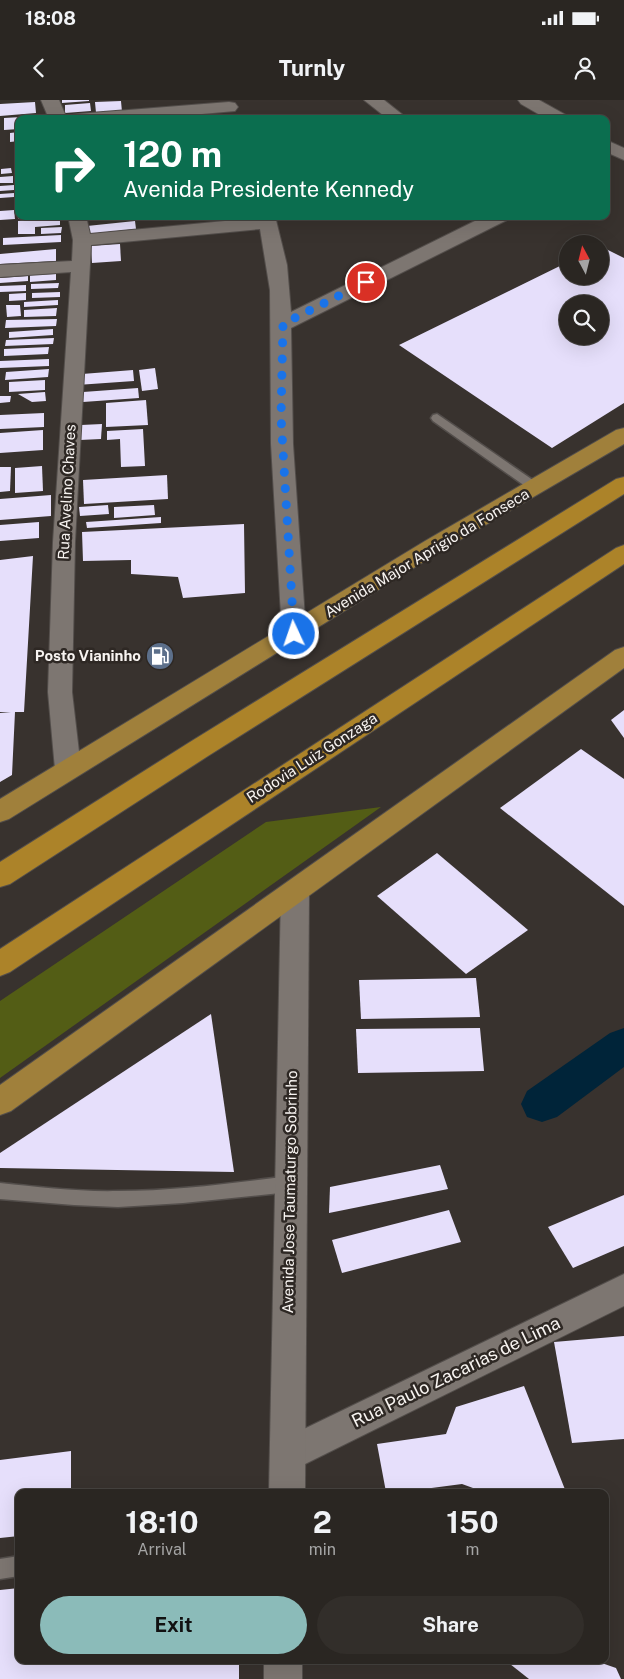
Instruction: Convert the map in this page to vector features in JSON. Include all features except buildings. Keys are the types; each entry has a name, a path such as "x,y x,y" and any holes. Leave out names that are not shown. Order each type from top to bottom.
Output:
{"highway":[{"path":"0,876 199,748 624,484"},
{"name":"Rodovia Luiz Gonzaga","path":"0,964 624,553"}],"main road":[{"name":"Avenida Major Aprigio da Fonseca","path":"0,812 68,769 294,634 433,546 536,488 624,435"},
{"path":"0,1102 403,812 624,656"}],"street":[{"path":"50,100 56,115"},
{"path":"373,100 394,115"},
{"path":"527,100 553,115"},
{"path":"133,115 229,108"},
{"path":"610,147 624,155"},
{"path":"610,162 624,155"},
{"name":"Rua Avelino Chaves","path":"68,769 60,692 64,542 81,266 82,240 79,220"},
{"path":"82,240 267,220 276,265 283,324 281,417 294,634"},
{"path":"283,324 492,220"},
{"path":"0,271 81,266"},
{"name":"Avenida Jose Taumaturgo Sobrinho","path":"286,1489 294,892"},
{"name":"Rua Paulo Zacarias de Lima","path":"287,1455 624,1288"},
{"path":"283,1664 283,1679"}],"lane":[{"path":"437,418 536,488"},
{"path":"0,1191 53,1197 118,1199 208,1194 290,1184"},
{"path":"0,1569 15,1567"}],"green space":[{"path":"381,807 0,1078 0,1001 266,822"}],"waterway":[{"path":"542,1104 624,1045"}],"place":[{"name":"Posto Vianinho","path":"160,656"}],"route":[{"path":"294,634 281,417 283,324 366,282"}]}
